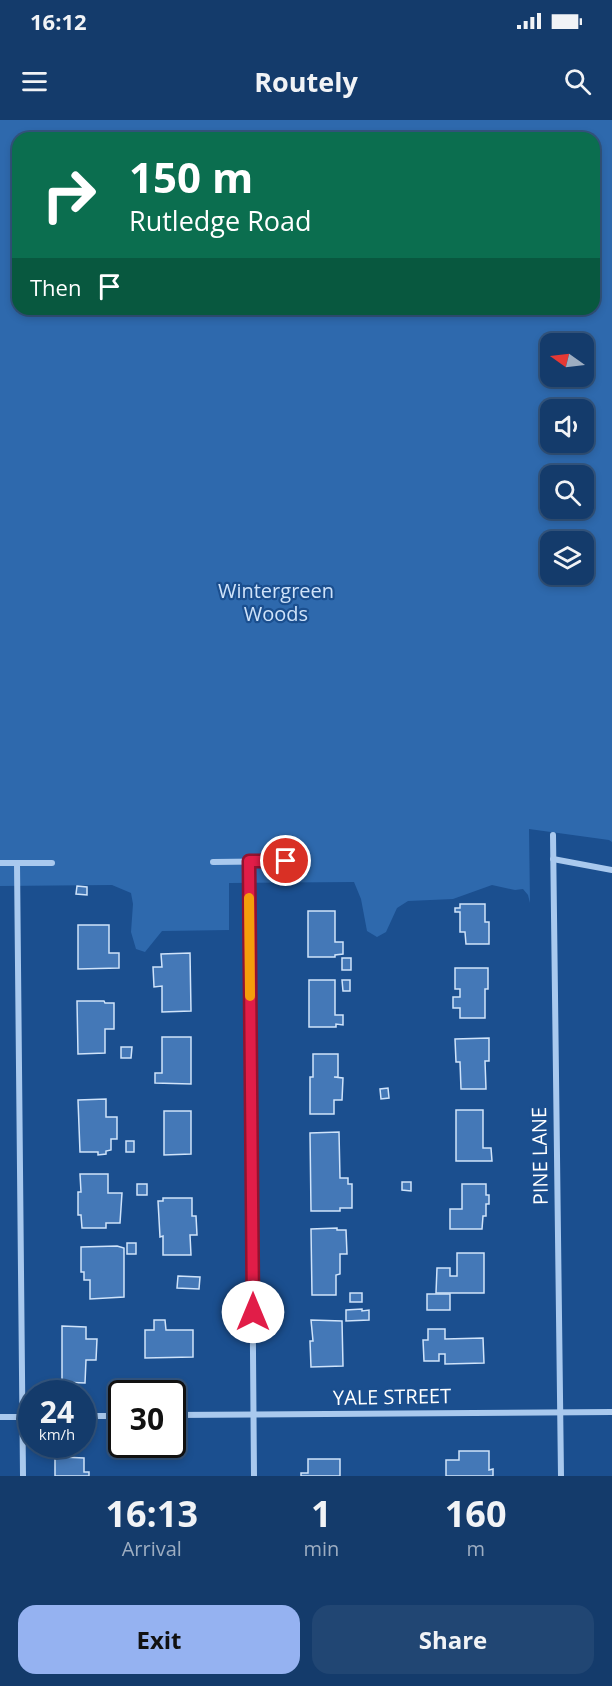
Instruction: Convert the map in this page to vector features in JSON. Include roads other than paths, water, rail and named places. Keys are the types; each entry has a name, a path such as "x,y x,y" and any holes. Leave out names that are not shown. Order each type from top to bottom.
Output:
{"street":[{"name":"PINE LANE","path":"553,835 561,1476"},
{"path":"553,859 612,870"},
{"path":"249,861 254,1476"},
{"path":"213,862 286,861"},
{"path":"0,863 52,863"},
{"path":"17,863 22,1380"},
{"name":"YALE STREET","path":"186,1415 612,1412"},
{"path":"0,1417 18,1417"},
{"path":"22,1458 22,1476"}],"park label":[{"name":"Wintergreen Woods","path":"276,602"}]}
